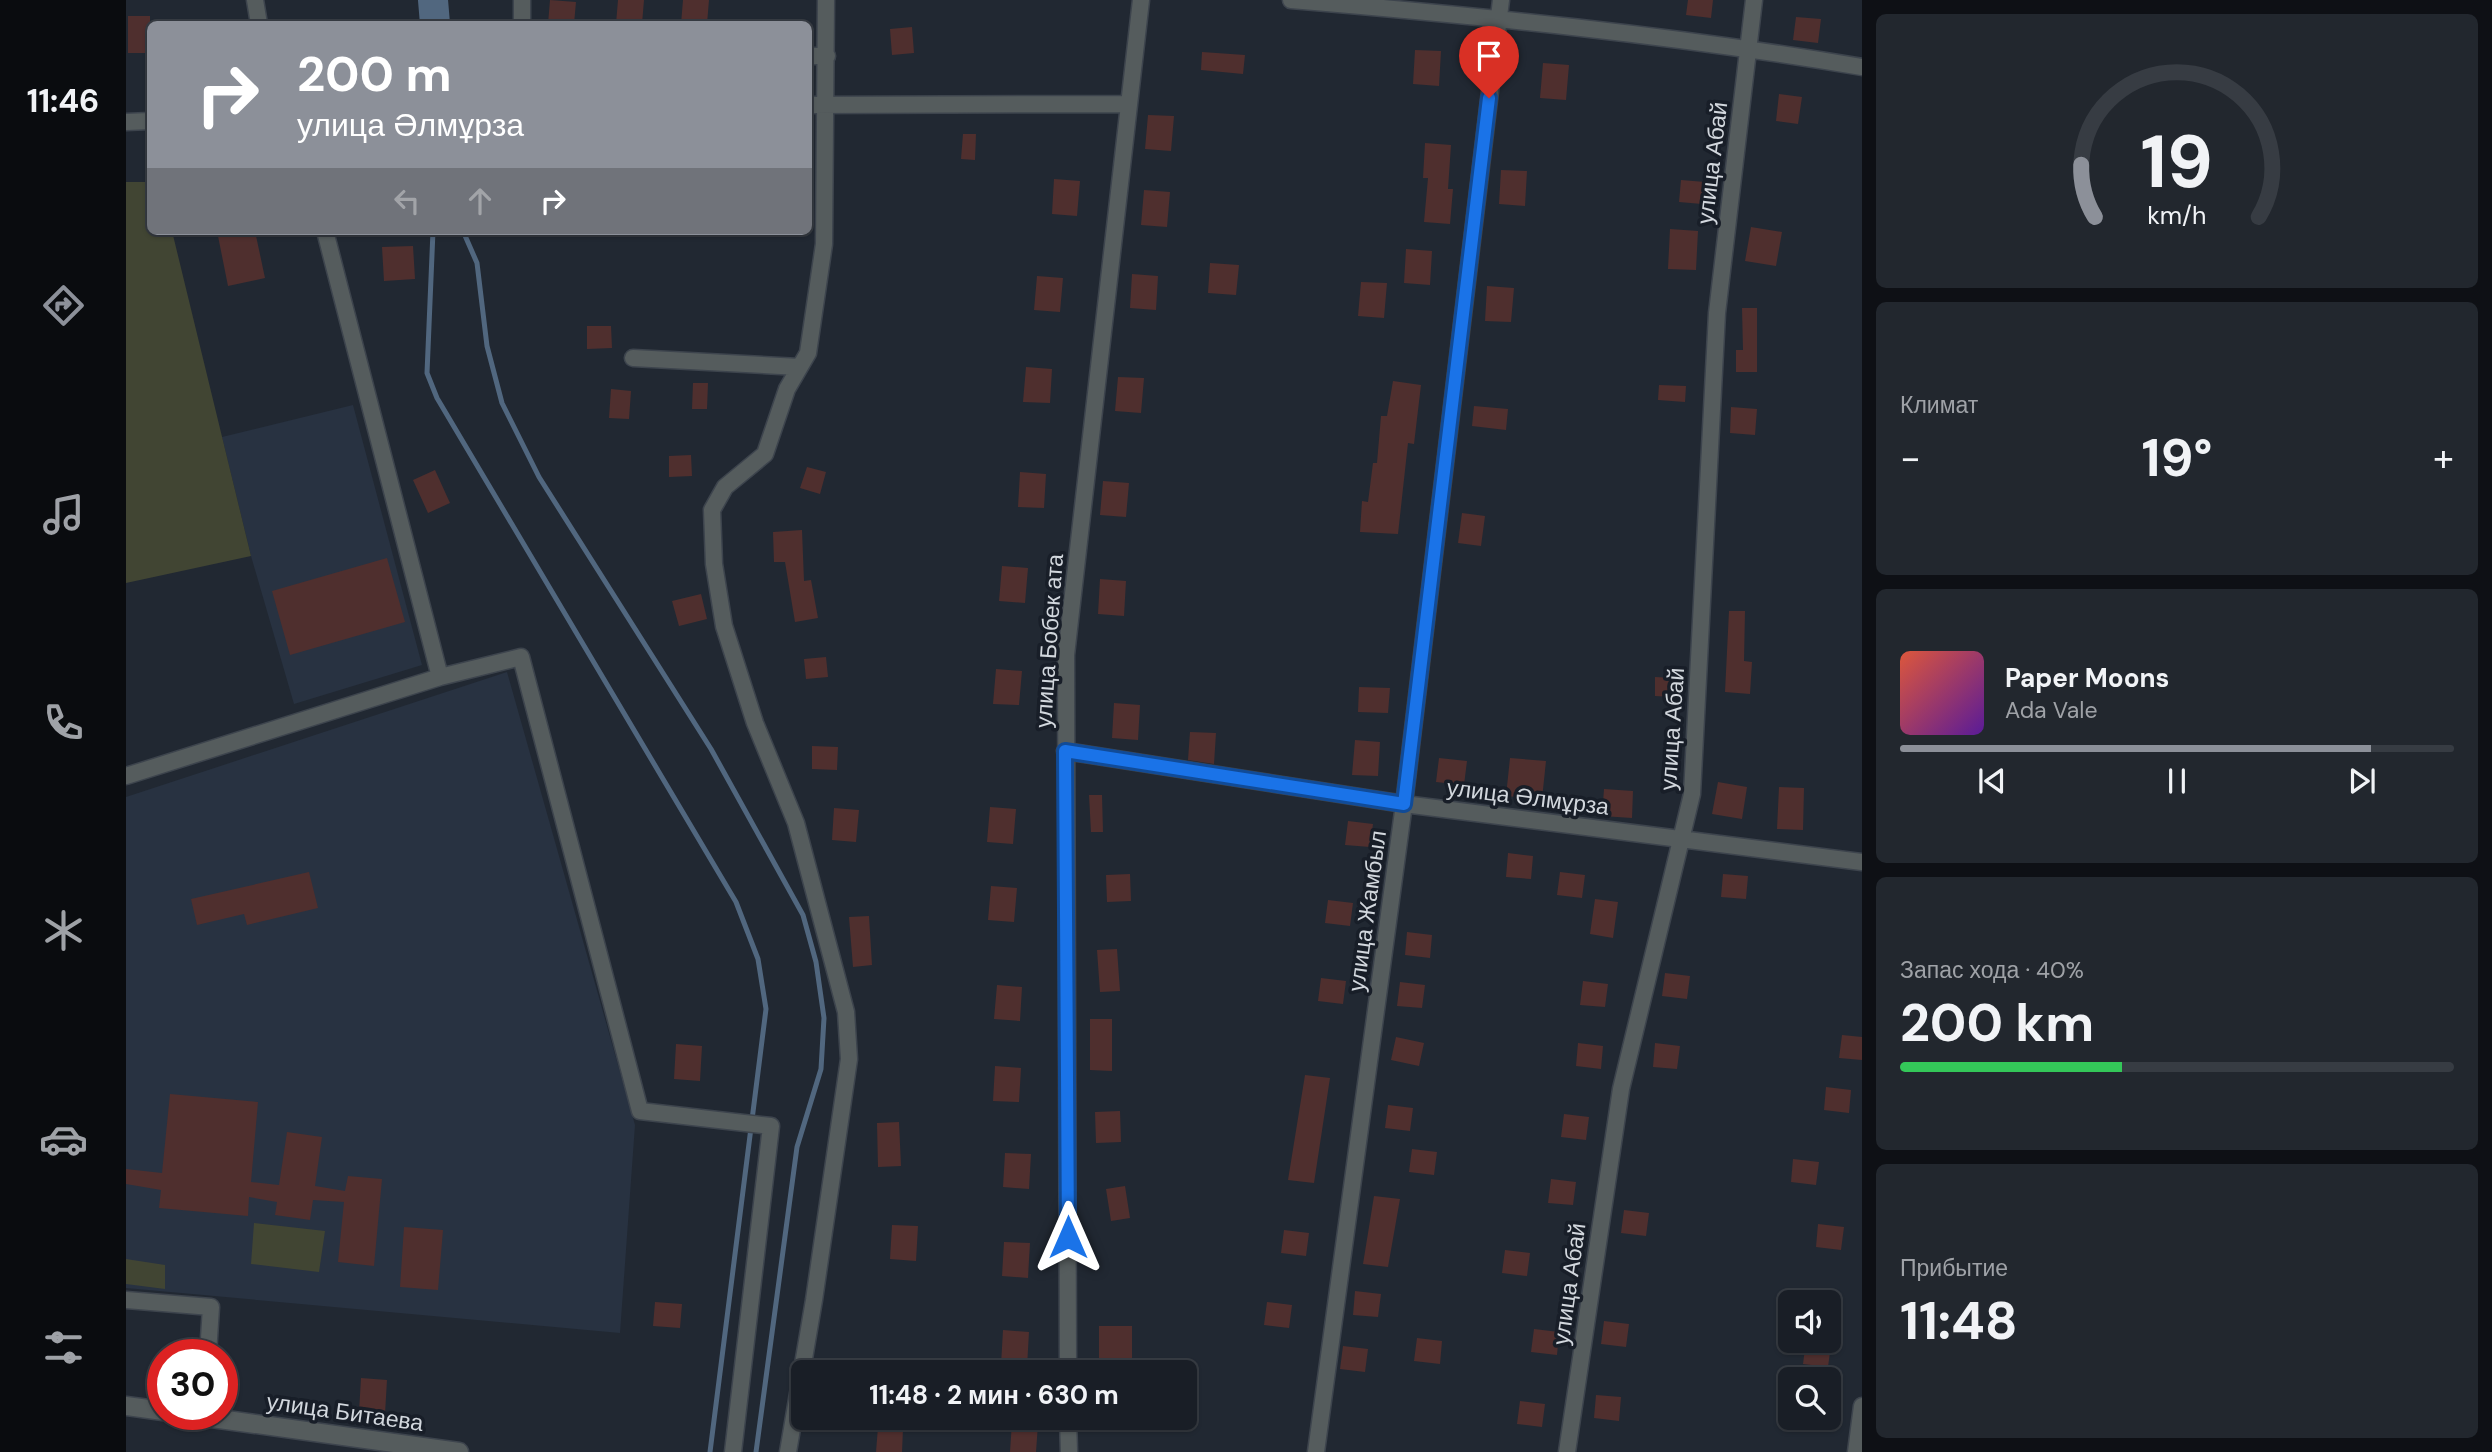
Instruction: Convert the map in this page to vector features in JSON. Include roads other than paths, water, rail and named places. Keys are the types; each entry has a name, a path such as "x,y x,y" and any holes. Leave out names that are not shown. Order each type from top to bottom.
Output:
{"street":[{"path":"255,0 258,21"},
{"path":"522,0 522,21"},
{"path":"788,1452 814,1300 849,1059 846,1012 796,823 755,723 724,626 714,564 712,510 725,487 765,454 787,389 808,353 824,244 826,0"},
{"name":"улица Бобек ата","path":"1068,1360 1066,655 1141,0"},
{"path":"1291,0 1499,17 1748,48 1862,67"},
{"name":"улица Жамбыл","path":"1316,1452 1404,804 1502,0"},
{"name":"улица Абай","path":"1567,1452 1621,1090 1692,794 1717,313 1754,0"},
{"path":"812,56 827,56"},
{"path":"812,105 1129,103"},
{"path":"126,122 147,121"},
{"path":"326,235 440,677"},
{"path":"633,358 799,368"},
{"path":"126,776 440,677 521,657 640,1111 771,1126 733,1452"},
{"name":"улица Әлмұрза","path":"1065,751 1404,804 1862,862"},
{"path":"126,1300 211,1307 209,1339"},
{"path":"126,1406 147,1409"},
{"path":"1856,1452 1862,1406"},
{"name":"улица Битаева","path":"238,1420 459,1452"},
{"path":"1069,1430 1069,1452"}],"waterway":[{"path":"433,0 435,21"},
{"path":"433,235 427,373 437,398 736,902 758,959 766,1009 710,1452"},
{"path":"465,235 477,263 487,346 502,403 539,477 711,749 803,915 816,962 824,1018 821,1069 797,1147 756,1452"}]}
